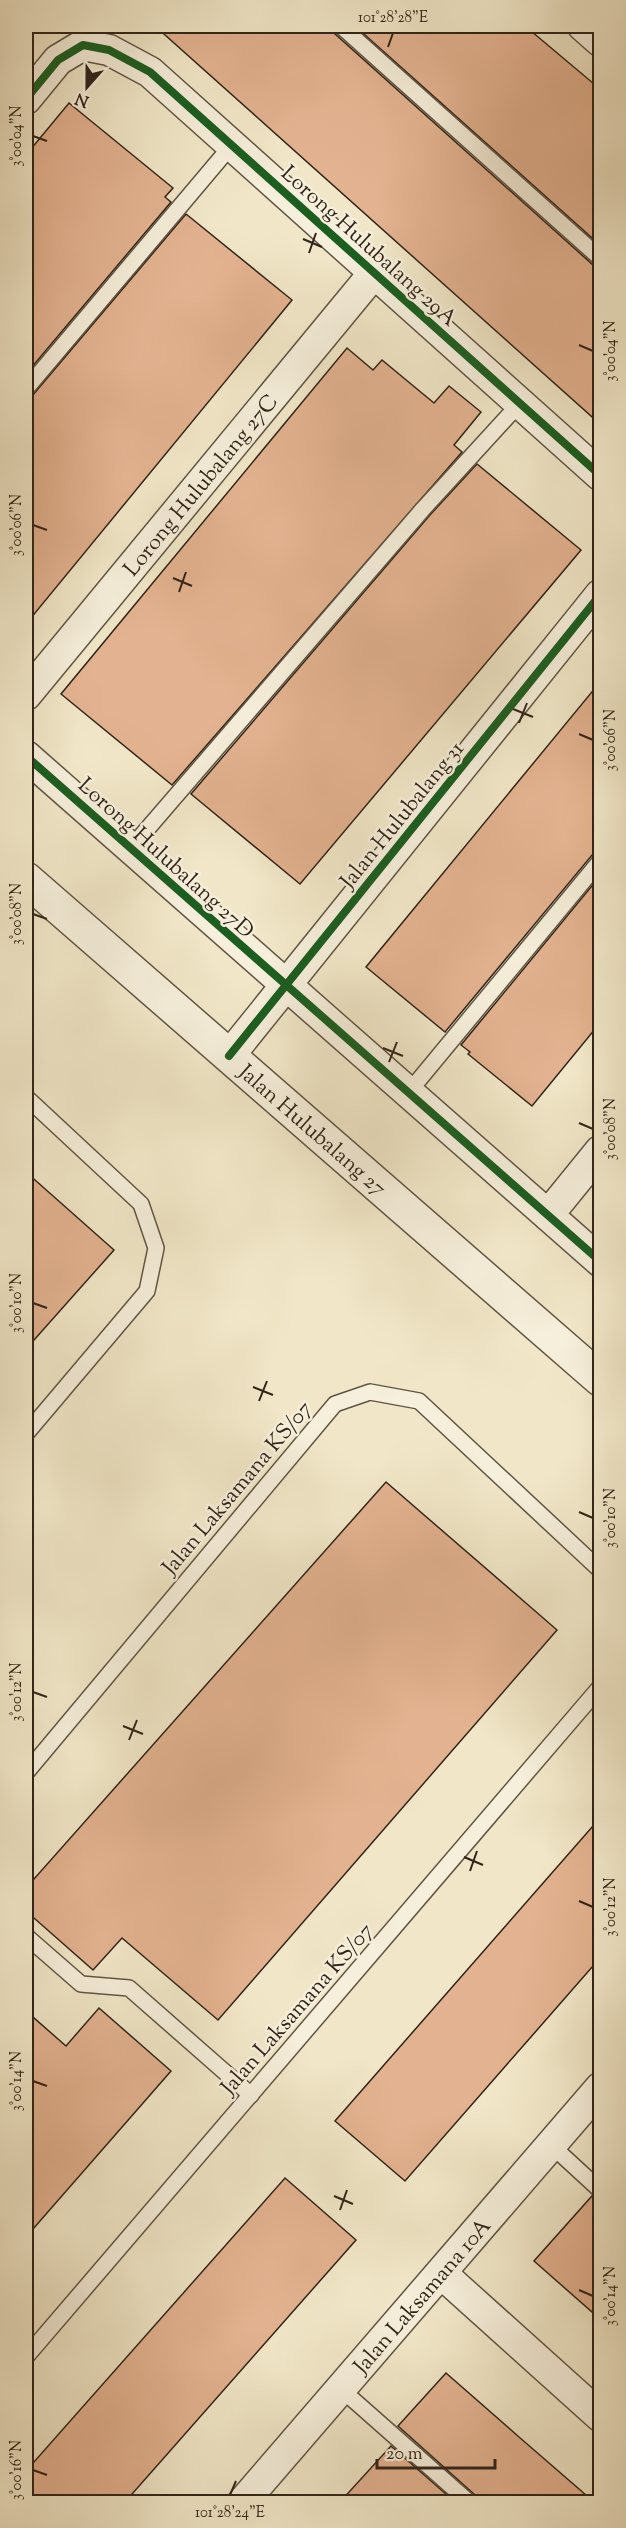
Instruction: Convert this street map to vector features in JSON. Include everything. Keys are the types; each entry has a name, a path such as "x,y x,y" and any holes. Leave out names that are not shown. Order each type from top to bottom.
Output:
{"street":[{"path":"582,26 600,41"},
{"name":"Lorong Hulubalang 29A","path":"26,99 58,60 83,45 110,50 150,72 600,475"},
{"name":"Lorong Hulubalang 27C","path":"26,695 374,273"},
{"name":"Jalan Hulubalang 31","path":"229,1056 600,595"},
{"name":"Lorong Hulubalang 27D","path":"26,756 285,986"},
{"name":"Jalan Hulubalang 27","path":"26,879 600,1379"},
{"path":"285,986 600,1261"},
{"path":"548,1215 600,1151"},
{"name":"Jalan Laksamana 10A","path":"245,2502 600,2088"},
{"path":"441,2273 600,2416"}],"lane":[{"path":"341,26 600,258"},
{"path":"26,389 231,146"},
{"path":"130,849 416,518 520,402"},
{"path":"408,1093 600,861"},
{"path":"26,1097 141,1204 156,1248 147,1291 26,1434"},
{"name":"Jalan Laksamana KS/07","path":"26,1773 335,1404 370,1392 419,1401 600,1570"},
{"name":"Jalan Laksamana KS/07","path":"26,2357 600,1687"},
{"path":"26,1936 81,1984 129,1988 251,2095"},
{"path":"552,2145 600,2190"},
{"path":"341,2389 469,2502"}],"building":[{"path":"155,26 331,26 334,33 593,265 600,267 600,424"},
{"path":"355,26 525,26 600,89 600,245"},
{"path":"69,103 173,188 165,197 171,202 26,374 26,155"},
{"path":"186,214 292,300 26,624 26,399 33,395"},
{"path":"347,348 373,370 382,360 434,403 449,386 481,412 454,445 462,452 172,785 61,694"},
{"path":"477,464 581,550 300,884 191,794 430,515"},
{"path":"600,682 600,851 592,855 445,1032 366,967"},
{"path":"600,876 600,1023 532,1106 468,1054 470,1052 461,1045"},
{"path":"26,1172 114,1250 26,1349"},
{"path":"386,1482 557,1630 218,2020 122,1938 93,1970 26,1911 26,1888"},
{"path":"600,1818 600,1958 405,2181 335,2121"},
{"path":"99,2008 171,2071 26,2237 26,2011 66,2046"},
{"path":"285,2178 356,2240 125,2502 26,2502 26,2471"},
{"path":"592,2196 600,2199 600,2319 534,2261"},
{"path":"446,2373 594,2502 479,2502 475,2495 398,2426"},
{"path":"391,2446 455,2502 340,2502"}],"cycle path":[{"path":"26,99 58,60 83,45 109,50 150,72 600,475"},
{"path":"229,1056 600,595"},
{"path":"26,756 600,1261"}]}
